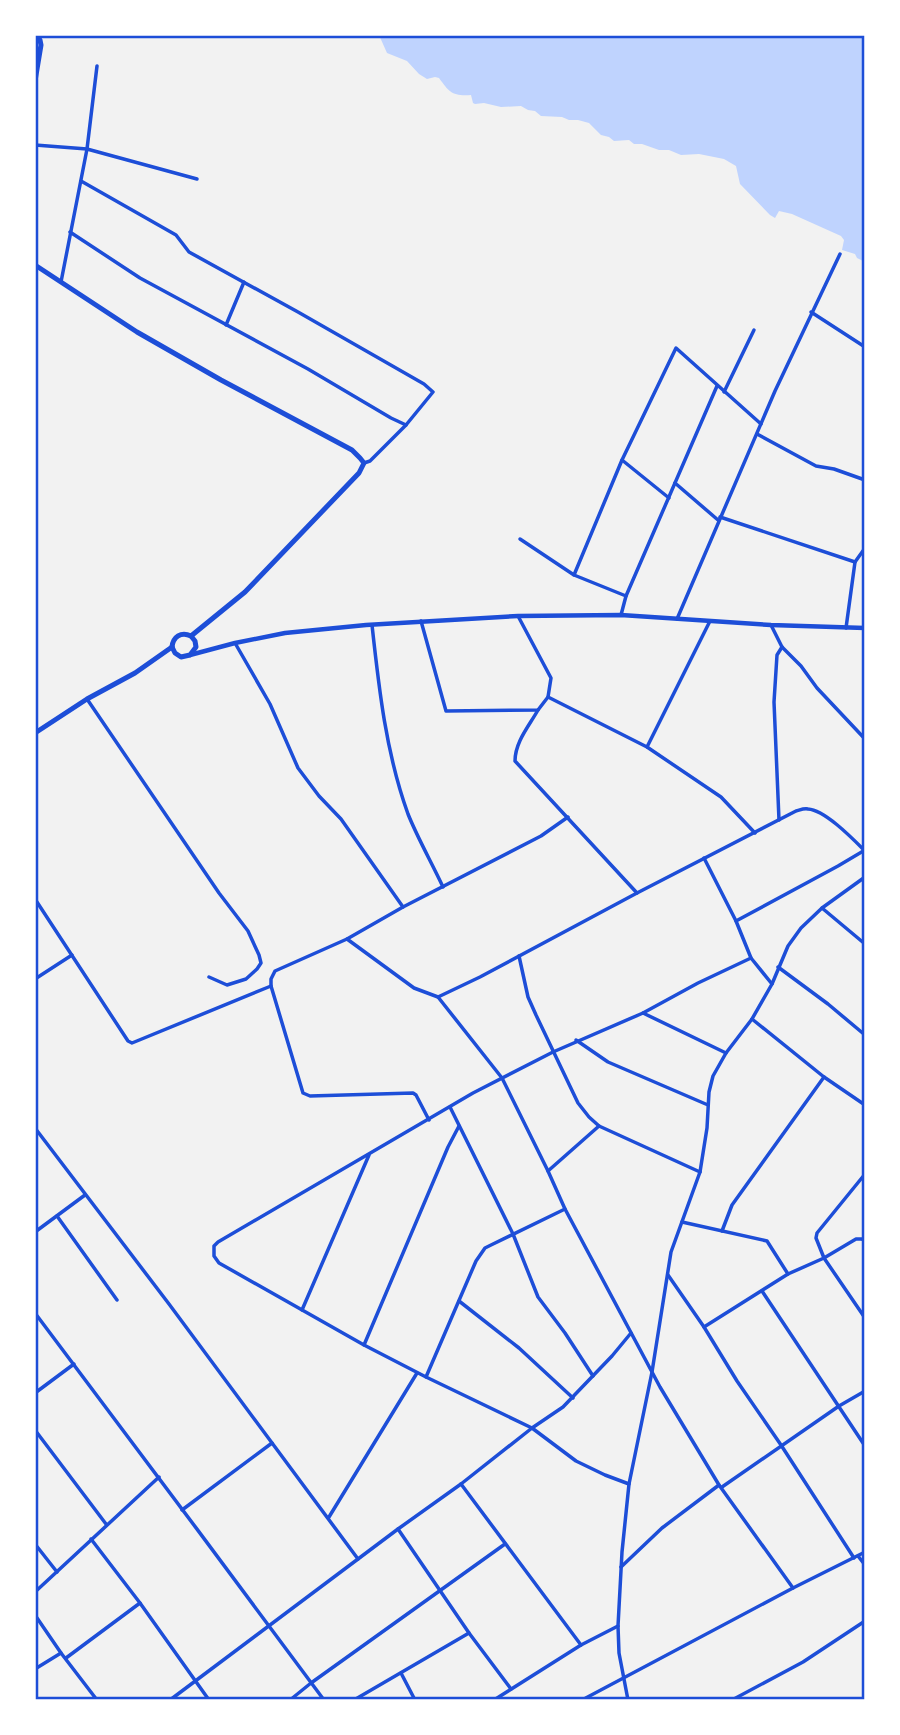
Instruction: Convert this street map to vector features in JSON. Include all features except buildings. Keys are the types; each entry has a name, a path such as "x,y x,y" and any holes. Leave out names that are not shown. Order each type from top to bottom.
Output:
{"main road":[{"path":"35,36 41,45 35,81"},
{"path":"35,265 137,332 352,450 364,463 359,474 246,592 191,636"},
{"path":"178,635 191,636 196,647 190,656 181,657 175,653 173,640 178,635"},
{"path":"35,733 87,699 135,673 172,647"}],"street":[{"path":"61,282 87,149 97,66"},
{"path":"35,145 87,149 197,180"},
{"path":"81,181 176,236 189,252 424,384 433,392 406,425 370,461 364,463"},
{"path":"70,232 139,278 406,425"},
{"path":"677,619 719,518 811,312 840,254"},
{"path":"226,325 244,282"},
{"path":"811,312 865,347"},
{"path":"724,392 754,330"},
{"path":"574,575 622,460 676,348 761,424"},
{"path":"621,615 626,596 717,386"},
{"path":"757,434 816,466 865,480"},
{"path":"622,460 668,498"},
{"path":"675,483 719,518 855,562"},
{"path":"520,539 574,575 626,596"},
{"path":"846,628 855,562 865,548"},
{"path":"190,656 285,633 518,616 621,615 865,628"},
{"path":"518,616 551,678 548,696 519,742 515,761 637,893"},
{"path":"421,621 446,711 538,710"},
{"path":"647,747 710,621"},
{"path":"372,625 385,732 393,764 409,815 443,887"},
{"path":"771,625 782,647 865,739"},
{"path":"235,643 270,704 298,768 341,819 403,907"},
{"path":"779,820 774,702 777,655 782,647"},
{"path":"548,696 647,747 721,797 755,833"},
{"path":"87,699 219,893 248,931 259,955 261,963 246,979 227,985 209,977"},
{"path":"438,997 796,811 811,809 843,829 865,850 736,921"},
{"path":"429,1120 413,1093 310,1097 303,1093 271,979 275,971 347,939 541,836 568,817"},
{"path":"705,858 751,958 772,984"},
{"path":"628,1700 618,1626 629,1484 652,1372 671,1252 700,1172 713,1076 726,1053 752,1019 772,984 788,946 801,928 822,908 865,877"},
{"path":"35,899 130,1042 271,985"},
{"path":"822,908 865,944"},
{"path":"347,939 414,988 438,997 502,1078 565,1209 652,1372 720,1486 793,1588"},
{"path":"35,979 72,956"},
{"path":"519,957 532,1006 578,1103 589,1117 599,1126 700,1172"},
{"path":"629,1484 576,1461 532,1429 364,1345 219,1263 214,1256 214,1246 502,1078 576,1041 643,1013 751,958"},
{"path":"778,967 865,1035"},
{"path":"643,1013 726,1053"},
{"path":"752,1019 824,1077 865,1105"},
{"path":"576,1041 608,1062 708,1105"},
{"path":"722,1231 732,1205 824,1077"},
{"path":"450,1107 513,1234 538,1297 593,1376"},
{"path":"364,1345 459,1126"},
{"path":"548,1171 599,1126"},
{"path":"35,1128 358,1559"},
{"path":"302,1310 370,1154"},
{"path":"865,1174 816,1235 824,1258 865,1318"},
{"path":"35,1232 85,1195"},
{"path":"426,1377 476,1261 485,1248 565,1209"},
{"path":"57,1216 117,1300"},
{"path":"682,1222 766,1241 788,1274"},
{"path":"704,1327 788,1274 824,1258 856,1239 865,1241"},
{"path":"667,1273 856,1557 865,1565"},
{"path":"762,1291 865,1446"},
{"path":"459,1301 519,1348 573,1398"},
{"path":"35,1313 324,1700"},
{"path":"170,1700 573,1398 631,1333"},
{"path":"35,1393 74,1364"},
{"path":"329,1517 417,1373"},
{"path":"621,1567 662,1528 720,1486 865,1391"},
{"path":"35,1430 106,1524"},
{"path":"182,1510 272,1443"},
{"path":"35,1592 159,1476"},
{"path":"461,1484 581,1645"},
{"path":"398,1529 511,1689"},
{"path":"91,1539 209,1700"},
{"path":"35,1544 57,1573"},
{"path":"290,1700 505,1544"},
{"path":"582,1700 865,1552"},
{"path":"65,1658 140,1603"},
{"path":"35,1615 97,1700"},
{"path":"732,1700 803,1662 865,1622"},
{"path":"494,1700 581,1645 618,1626"},
{"path":"354,1700 469,1633"},
{"path":"35,1669 61,1653"},
{"path":"401,1673 415,1700"}],"water":[{"path":"379,35 865,35 865,262 855,254 842,250 844,240 841,236 792,214 779,211 775,218 770,215 740,184 736,166 724,159 699,154 681,155 669,150 634,144 629,140 614,141 601,135 589,123 541,116 521,106 475,104 471,95 452,92 439,78 427,79 407,61 387,53"}]}
